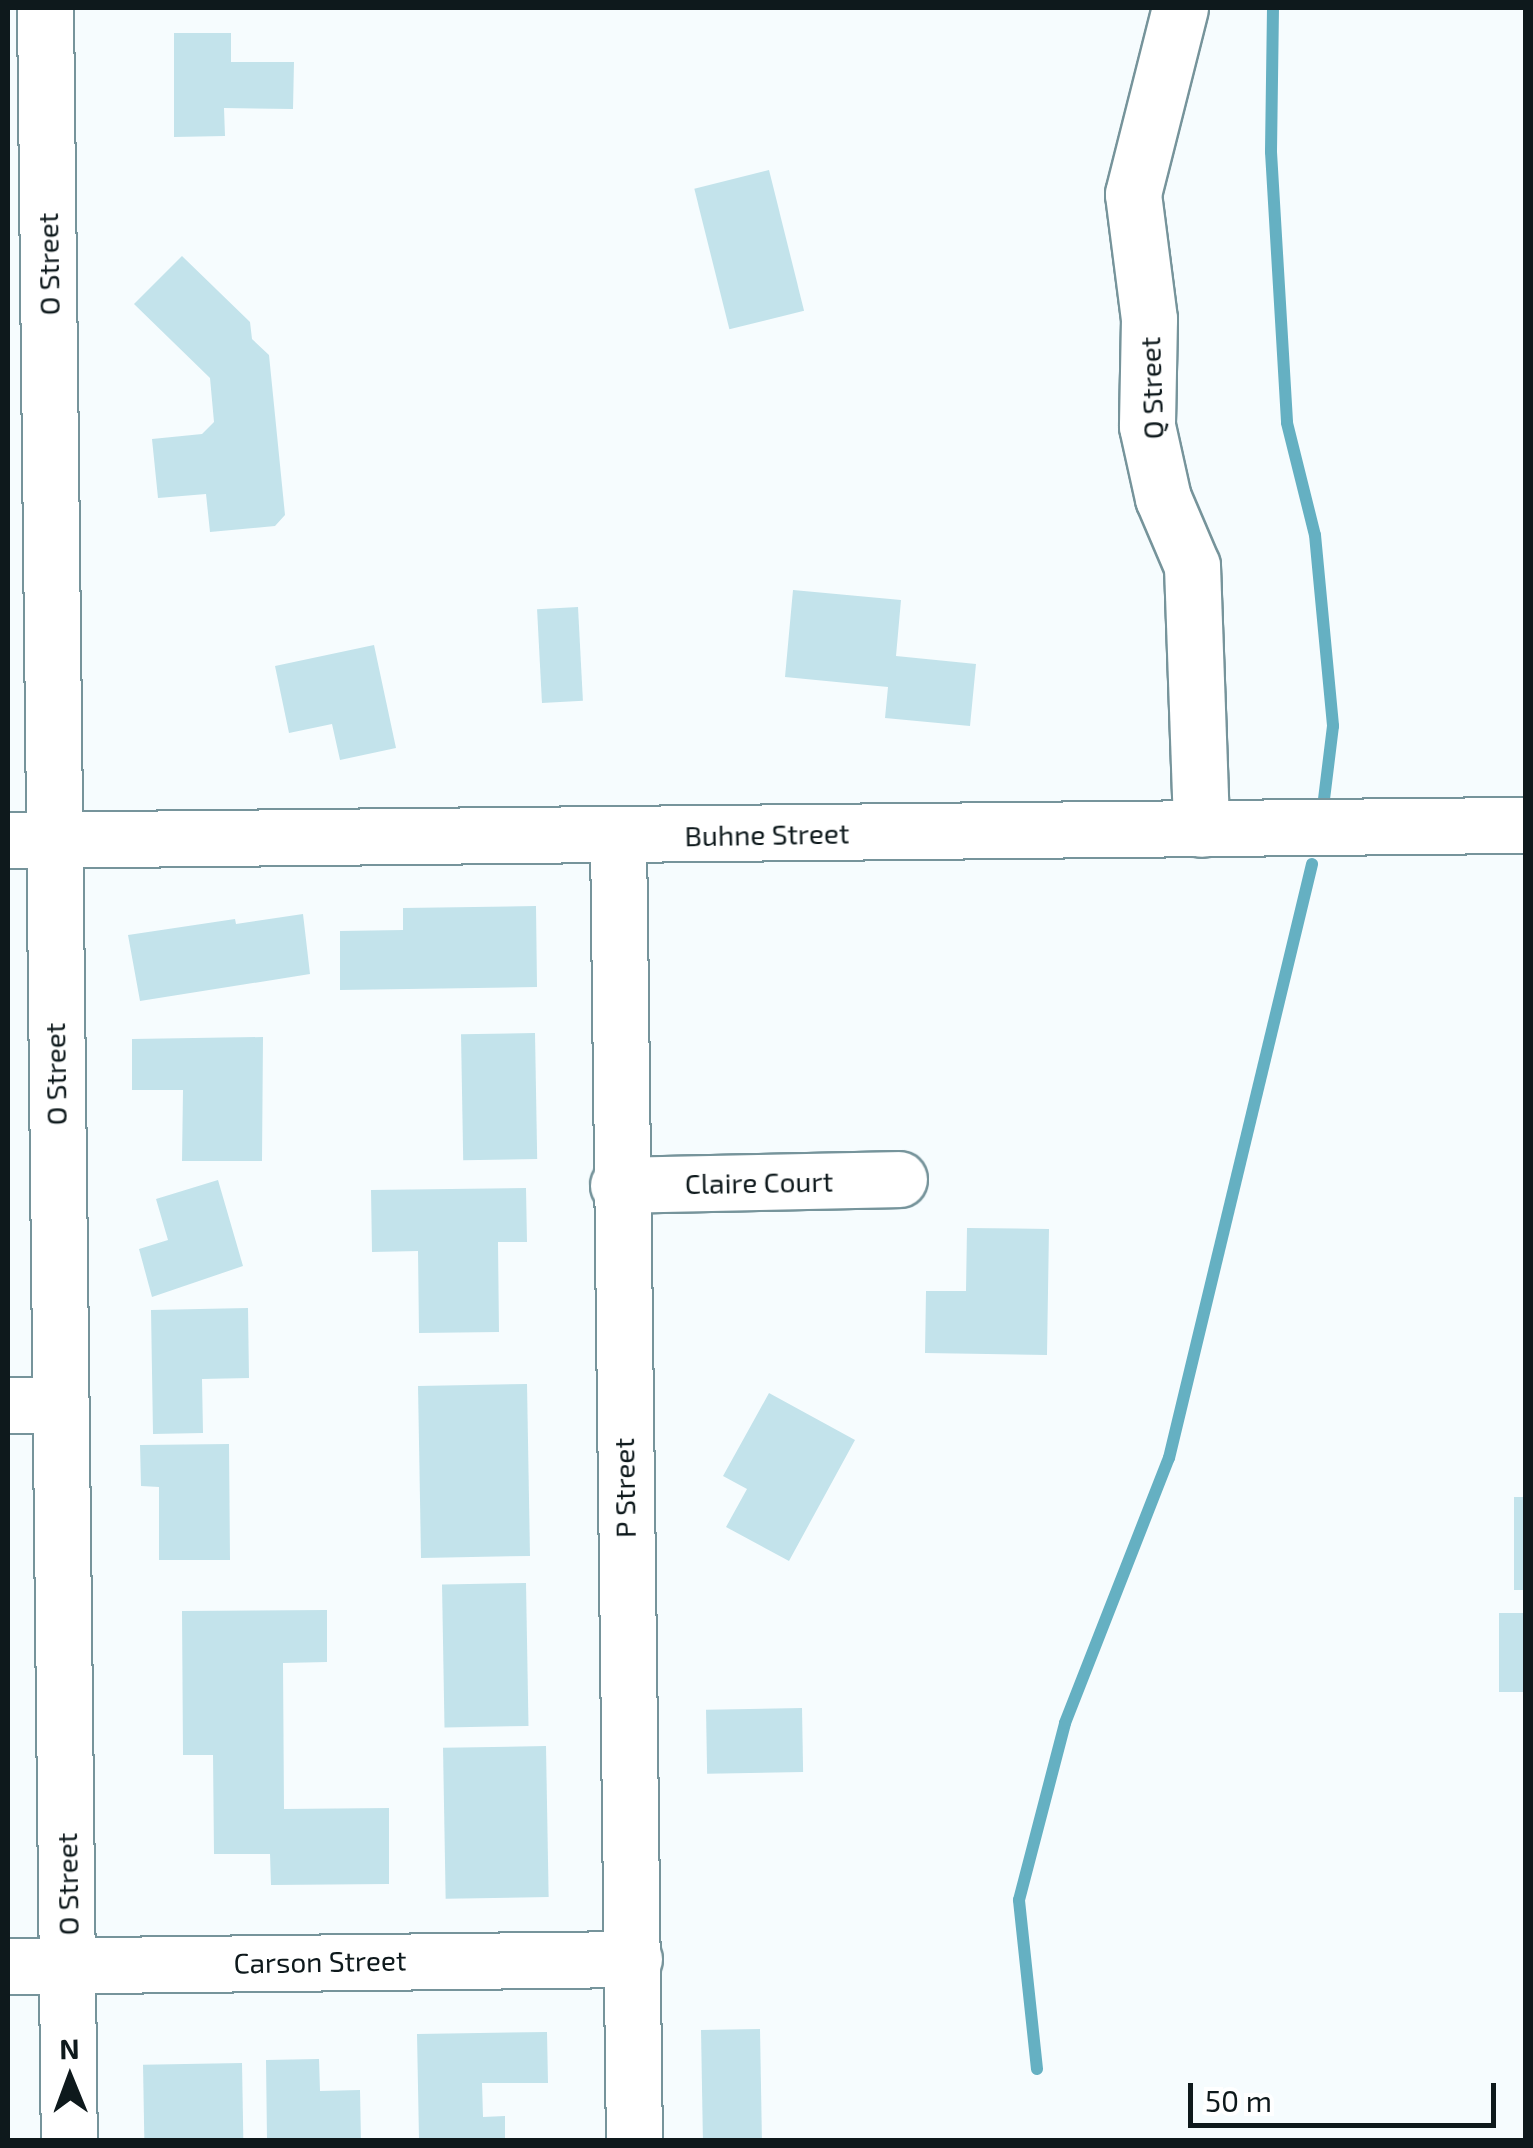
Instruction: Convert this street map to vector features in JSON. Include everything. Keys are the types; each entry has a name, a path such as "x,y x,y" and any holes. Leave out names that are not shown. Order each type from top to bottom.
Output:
{"street":[{"name":"O Street","path":"45,8 31,840 33,1405 68,1964 69,2140"},
{"name":"Q Street","path":"1180,8 1132,194 1149,320 1147,426 1163,498 1192,566 1201,829"},
{"name":"Buhne Street","path":"31,840 1526,825"},
{"name":"P Street","path":"618,836 618,1184 634,1960 634,2140"},
{"name":"Claire Court","path":"618,1184 898,1179"},
{"name":"Carson Street","path":"8,1966 634,1960"}],"building":[{"path":"174,33 231,33 231,62 294,62 293,109 224,108 225,136 174,137"},
{"path":"769,170 804,311 729,329 694,189"},
{"path":"182,256 250,322 252,339 269,355 285,515 275,526 210,532 206,494 158,498 152,439 202,434 214,422 210,378 134,304"},
{"path":"793,590 901,600 896,656 976,664 970,726 885,718 888,687 785,677"},
{"path":"578,607 583,701 542,703 537,609"},
{"path":"374,645 396,748 340,760 332,724 289,733 275,666"},
{"path":"536,906 537,987 340,990 340,931 403,930 403,908"},
{"path":"303,914 310,974 140,1001 128,935 235,919 236,924"},
{"path":"535,1033 537,1159 463,1160 461,1034"},
{"path":"263,1037 262,1161 182,1161 183,1090 132,1090 132,1039"},
{"path":"218,1180 243,1266 152,1297 139,1249 168,1240 156,1199"},
{"path":"526,1188 527,1242 498,1242 499,1332 419,1333 418,1251 372,1252 371,1190"},
{"path":"967,1228 1049,1229 1047,1355 925,1353 926,1291 966,1291"},
{"path":"248,1308 249,1378 202,1379 203,1433 153,1434 151,1310"},
{"path":"527,1384 530,1556 421,1558 418,1386"},
{"path":"769,1393 855,1440 789,1561 726,1527 747,1489 723,1476"},
{"path":"229,1444 230,1560 159,1560 159,1487 141,1486 140,1445"},
{"path":"1514,1497 1526,1497 1526,1590 1514,1590"},
{"path":"526,1583 528,1726 445,1727 442,1584"},
{"path":"327,1610 327,1662 283,1663 284,1809 389,1808 389,1884 271,1885 270,1854 214,1854 213,1755 183,1755 182,1611"},
{"path":"1499,1613 1526,1613 1526,1692 1499,1692"},
{"path":"802,1708 803,1772 707,1774 706,1710"},
{"path":"546,1746 549,1897 446,1899 443,1748"},
{"path":"760,2029 762,2140 703,2140 701,2030"},
{"path":"547,2032 548,2083 482,2083 483,2117 505,2116 505,2140 419,2140 417,2034"},
{"path":"319,2059 320,2091 360,2090 361,2140 267,2140 266,2060"},
{"path":"242,2063 243,2139 144,2140 143,2065"}],"waterway":[{"path":"1273,8 1271,152 1287,423 1315,535 1333,726 1322,815"},
{"path":"1037,2069 1019,1900 1065,1723 1169,1458 1312,864"}]}
